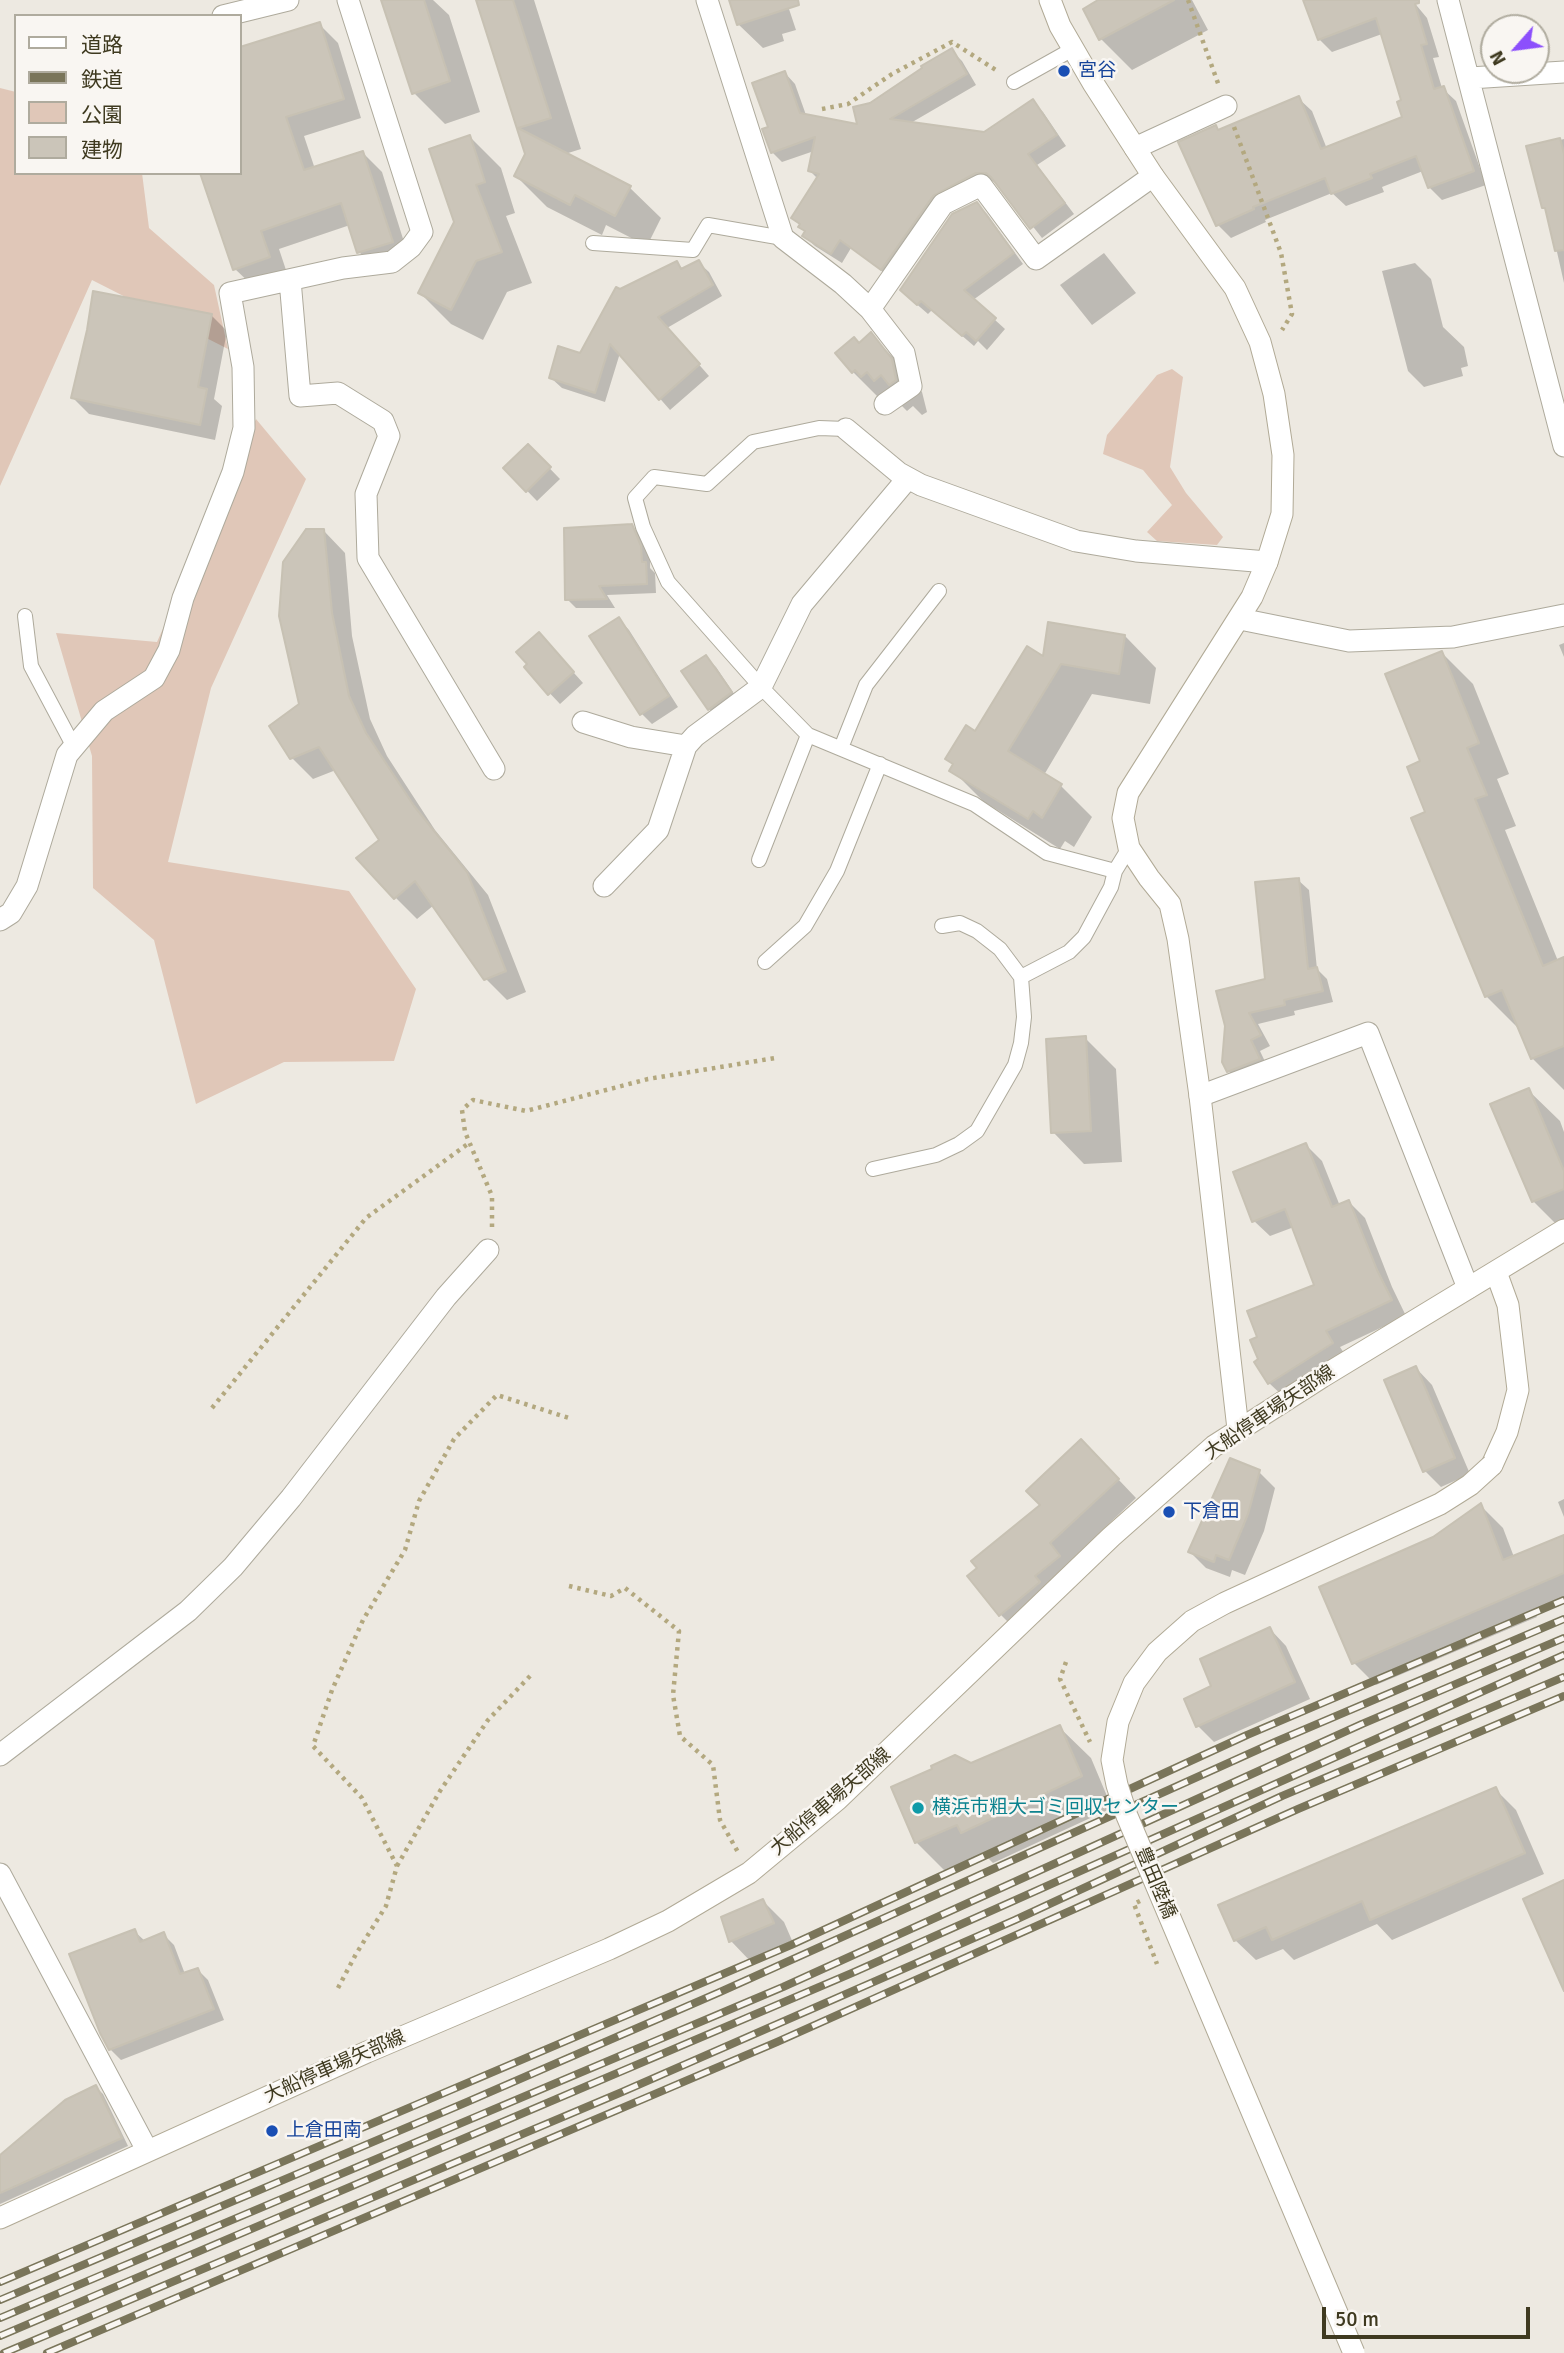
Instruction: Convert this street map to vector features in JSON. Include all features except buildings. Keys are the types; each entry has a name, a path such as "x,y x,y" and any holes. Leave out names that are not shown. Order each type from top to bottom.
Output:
{"street":[{"path":"231,14 288,0"},
{"path":"0,920 11,913 27,886 67,755 104,711 154,678 169,650 183,597 233,472 244,428 243,367 230,293 343,268 393,262 411,247 422,232 348,0"},
{"path":"707,0 783,238 843,284 870,309 904,353 911,386 885,404"},
{"path":"1050,0 1073,49 1135,148 1235,288 1260,342 1274,394 1283,455 1282,514 1267,562 1252,597 1128,793 1123,818 1129,848 1170,904 1178,939 1200,1096 1238,1429"},
{"path":"1448,0 1564,446"},
{"path":"1470,78 1564,72"},
{"path":"1135,148 1226,106"},
{"path":"870,309 943,204 981,185 1035,259 1153,176"},
{"path":"290,280 300,396 338,393 383,421 389,436 366,494 368,558 494,769"},
{"path":"846,429 908,478 1076,541 1136,551 1267,562"},
{"path":"604,886 658,830 686,746 695,736 761,687 802,604 908,478"},
{"path":"1240,619 1349,641 1452,637 1564,615"},
{"path":"583,722 631,737 686,746"},
{"path":"1200,1096 1368,1033 1468,1288"},
{"name":"大船停車場矢部線","path":"0,2218 147,2150 609,1949 668,1920 749,1873 837,1801 1111,1537 1214,1446 1564,1230"},
{"path":"0,1755 188,1611 233,1567 291,1498 446,1297 488,1250"},
{"name":"豊田陸橋","path":"1354,2353 1127,1816 1112,1760 1118,1722 1134,1683 1157,1652 1192,1621 1225,1603 1440,1504 1470,1485 1492,1465 1507,1432 1517,1390 1508,1305 1496,1272"},
{"path":"0,1874 147,2150"}],"lane":[{"path":"1014,82 1073,49"},
{"path":"593,243 693,250 708,225 783,238"},
{"path":"846,429 819,428 753,442 707,484 654,477 635,498 643,527 668,582 761,687 808,735 974,804 1047,853 1115,871"},
{"path":"841,748 866,685 939,591"},
{"path":"25,616 32,666 74,747"},
{"path":"759,860 808,735"},
{"path":"765,962 805,926 837,872 880,764"},
{"path":"1021,977 1069,952 1084,937 1111,887 1115,871 1129,848"},
{"path":"873,1169 936,1155 960,1144 977,1132 1015,1065 1024,1017 1021,977 1000,949 977,931 960,923 942,926"}],"path":[{"path":"1188,0 1282,253 1292,314 1279,333 1260,342"},
{"path":"822,109 848,104 892,74 952,42 1014,82"},
{"path":"488,1250 494,1220 492,1196 465,1132 462,1110 473,1100 526,1111 648,1079 775,1058"},
{"path":"212,1408 366,1218 469,1143"},
{"path":"397,1866 362,1798 313,1746 332,1690 363,1620 405,1550 419,1501 454,1439 498,1395 572,1419"},
{"path":"569,1586 611,1596 625,1588 679,1631 673,1695 680,1736 713,1765 720,1820 749,1873"},
{"path":"1066,1662 1060,1679 1091,1742"},
{"path":"338,1988 386,1906 397,1866 440,1791 488,1720 532,1674"}],"green space":[{"path":"0,88 14,92 14,175 142,175 149,228 214,285 228,349 92,280 0,486"},
{"path":"1172,369 1183,377 1170,467 1186,493 1223,537 1217,545 1157,541 1147,532 1172,505 1143,470 1103,454 1107,435 1157,375"},
{"path":"256,419 306,479 211,688 168,862 349,891 416,989 394,1061 284,1062 196,1104 154,940 93,888 92,756 56,633 157,642"}],"railway":[{"path":"0,2282 791,1945 1247,1735 1564,1600"},
{"path":"0,2300 720,1992 1275,1742 1564,1619"},
{"path":"0,2318 783,1987 1362,1724 1564,1638"},
{"path":"0,2336 852,1973 1564,1655"},
{"path":"4,2353 622,2092 1015,1920 1282,1796 1564,1677"},
{"path":"47,2353 777,2042 1298,1809 1564,1696"}],"place":[{"name":"宮谷","path":"1064,71"},
{"name":"下倉田","path":"1169,1512"},
{"name":"横浜市粗大ゴミ回収センター","path":"918,1808"},
{"name":"上倉田南","path":"272,2131"}]}
